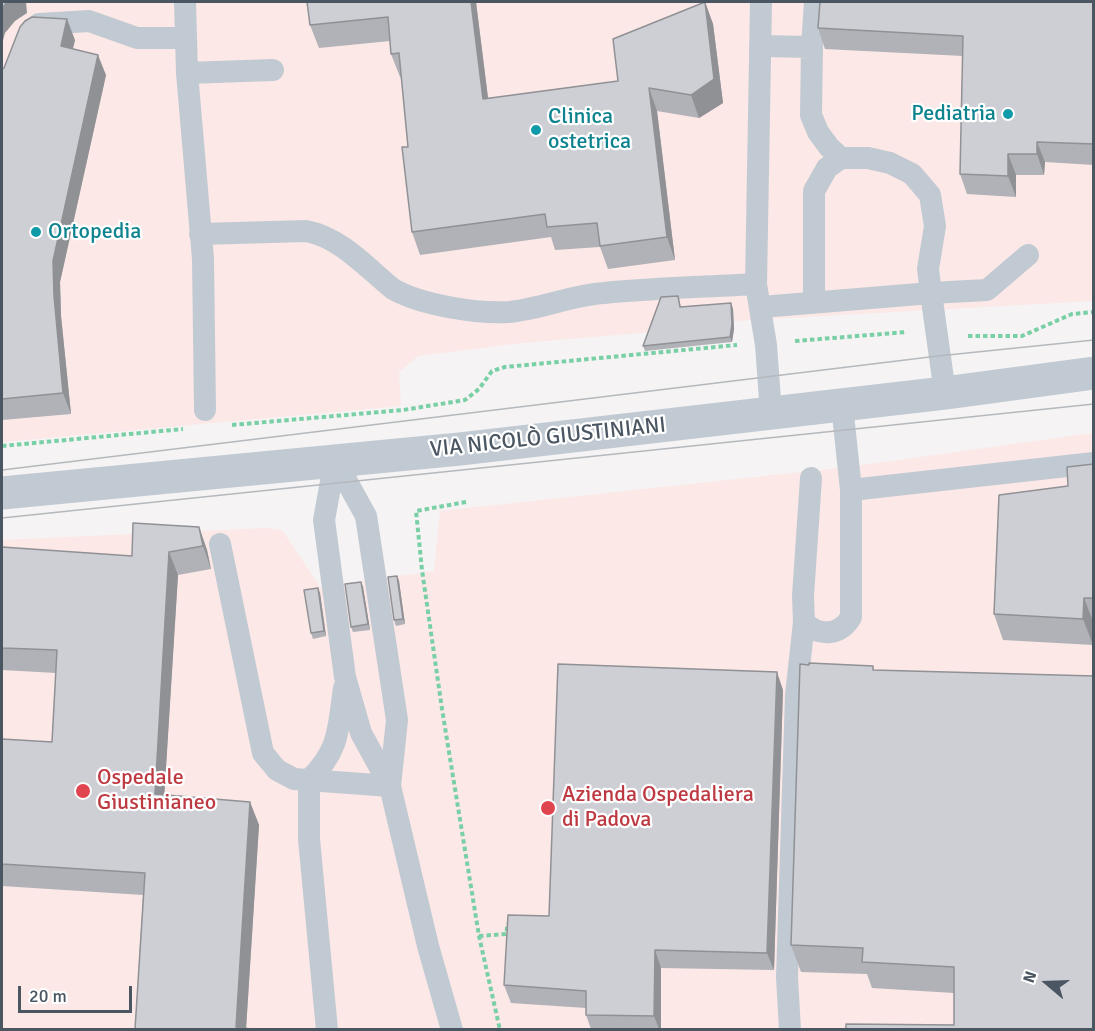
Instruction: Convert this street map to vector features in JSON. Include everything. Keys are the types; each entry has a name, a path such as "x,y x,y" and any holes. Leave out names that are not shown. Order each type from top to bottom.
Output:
{"street":[{"name":"VIA NICOLÒ GIUSTINIANI","path":"2,493 460,449 945,393 1094,373"}],"lane":[{"path":"185,2 187,73 203,259 205,410"},
{"path":"761,2 756,284 761,306 771,413"},
{"path":"815,2 811,115 818,132 841,158"},
{"path":"22,32 31,26 44,23 89,21 138,38 186,38"},
{"path":"760,46 812,47"},
{"path":"187,73 273,70"},
{"path":"814,293 814,191 827,168 841,158 868,158 890,163 912,174 930,195 935,226 928,269 945,393"},
{"path":"200,234 306,231 320,234 332,240 403,295 429,304 471,309 508,312 602,293 756,284"},
{"path":"761,306 987,290 1028,255"},
{"path":"804,622 812,630 822,633 838,630 846,625 851,617 851,490 842,405"},
{"path":"335,460 324,520 345,677 361,733 390,786 428,946 452,1029"},
{"path":"335,460 366,516 397,720 390,786"},
{"path":"851,490 1094,463"},
{"path":"790,1029 787,977 796,696 804,622 803,596 811,478"},
{"path":"220,544 263,753 277,770 294,779 390,786"},
{"path":"327,1029 309,839 309,780 324,766 337,739 345,677"}],"path":[{"path":"960,336 997,338 1022,336 1072,314 1094,312"},
{"path":"794,341 909,332"},
{"path":"225,426 404,410 465,400 479,389 492,371 513,365 742,345"},
{"path":"2,446 189,429"},
{"path":"466,502 416,511 439,686 479,936 500,1029"},
{"path":"479,936 506,934 510,916"}],"shaded area":[{"path":"2,2 1093,2 1093,301 734,321 732,309 652,332 521,343 418,356 399,372 401,406 2,442"},
{"name":"Azienda Ospedaliera di Padova","path":"1093,433 1093,1029 2,1029 2,540 266,528 282,530 320,587 434,571 440,511 848,467"}],"building":[{"name":"Clinica ostetrica","path":"307,2 471,2 483,99 618,81 613,39 705,2 714,79 691,95 649,88 667,237 600,246 597,223 547,227 545,214 412,232 402,147 408,147 399,53 391,54 388,17 310,25"},
{"name":"Pediatria","path":"820,2 1094,2 1094,144 1037,142 1037,154 1008,154 1008,176 960,174 963,36 818,28"},
{"name":"Ortopedia","path":"32,17 67,19 61,46 98,55 53,261 63,393 2,399 2,69 20,27"},
{"path":"678,296 680,307 731,303 730,337 643,346 661,297"},
{"path":"1094,464 1094,598 1084,598 1083,619 994,614 999,495 1068,486 1067,467"},
{"name":"Ospedale Giustinianeo","path":"133,523 199,527 203,546 169,552 155,794 250,802 236,1027 251,1029 135,1029 145,873 2,864 2,739 52,742 57,650 2,648 2,547 132,556"},
{"path":"397,576 403,619 394,620 388,577"},
{"path":"361,582 368,624 351,627 345,584"},
{"path":"318,588 324,631 311,633 304,590"},
{"path":"809,663 873,666 873,670 1094,676 1094,1029 846,1029 846,1024 954,1025 954,967 862,962 863,948 791,945 800,664 809,665"},
{"path":"558,664 777,672 767,953 655,950 654,1016 586,1015 586,991 504,985 508,915 549,916"}],"tram line":[{"path":"2,470 938,356 1094,340"},
{"path":"2,518 1094,404"}],"place":[{"name":"Pediatria","path":"1008,114"},
{"name":"Clinica ostetrica","path":"536,130"},
{"name":"Ortopedia","path":"36,232"},
{"name":"Ospedale Giustinianeo","path":"83,791"},
{"name":"Azienda Ospedaliera di Padova","path":"548,808"}]}
